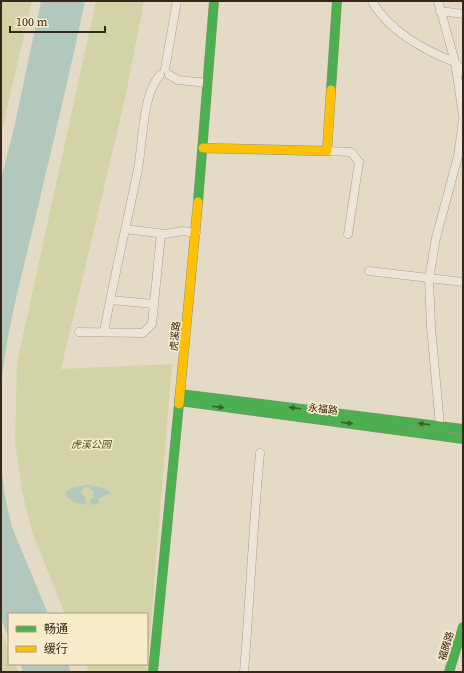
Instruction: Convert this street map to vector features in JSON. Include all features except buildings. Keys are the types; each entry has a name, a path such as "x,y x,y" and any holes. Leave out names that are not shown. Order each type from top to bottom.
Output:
{"street":[{"path":"104,332 138,168 148,101 155,81 165,73 177,1"},
{"name":"虎溪路","path":"153,672 196,233 214,1"},
{"path":"327,151 336,1"},
{"path":"372,1 386,20 405,35 437,56 459,62"},
{"path":"438,1 440,11 463,72"},
{"path":"440,11 463,14"},
{"path":"459,62 463,114"},
{"path":"165,73 178,80 207,83"},
{"path":"440,426 431,326 429,279 436,238 458,156 463,120"},
{"path":"203,148 351,152 359,162 348,234"},
{"path":"125,229 161,234 183,232 196,233"},
{"path":"79,332 143,333 152,324 161,234"},
{"path":"369,271 463,282"},
{"path":"110,300 154,304"},
{"name":"永福路","path":"180,398 463,429"},
{"name":"永福路","path":"180,398 463,439"},
{"path":"244,672 252,575 253,530 260,453"},
{"name":"福腾路","path":"449,672 463,627"}],"green space":[{"path":"1,1 32,1 1,134"},
{"name":"虎溪公园","path":"96,1 144,1 125,99 61,369 172,364 148,660 148,613 65,613 32,532 22,491 15,442 17,363"},
{"path":"1,630 8,648 8,665 15,665 18,672 1,672"},
{"name":"虎溪公园","path":"86,665 148,665 147,672 89,672"}],"shaded area":[{"path":"41,1 85,1 14,310 6,350 1,390 1,179 14,128"},
{"path":"1,463 5,497 12,527 48,613 8,613 8,636 1,619"},
{"path":"87,485 104,488 111,493 98,499 100,503 90,505 90,500 94,497 94,492 89,487 84,488 81,492 86,499 86,505 74,502 65,495 66,492 73,487"},
{"path":"20,665 68,665 71,672 23,672"}],"traffic: fast":[{"path":"198,202 214,1"},
{"path":"331,90 337,1"},
{"path":"180,394 463,429"},
{"path":"179,401 463,439"},
{"path":"153,672 179,404"},
{"path":"449,672 463,627"}],"traffic: slow":[{"path":"203,148 327,151 331,90"},
{"path":"179,404 198,202"}]}
